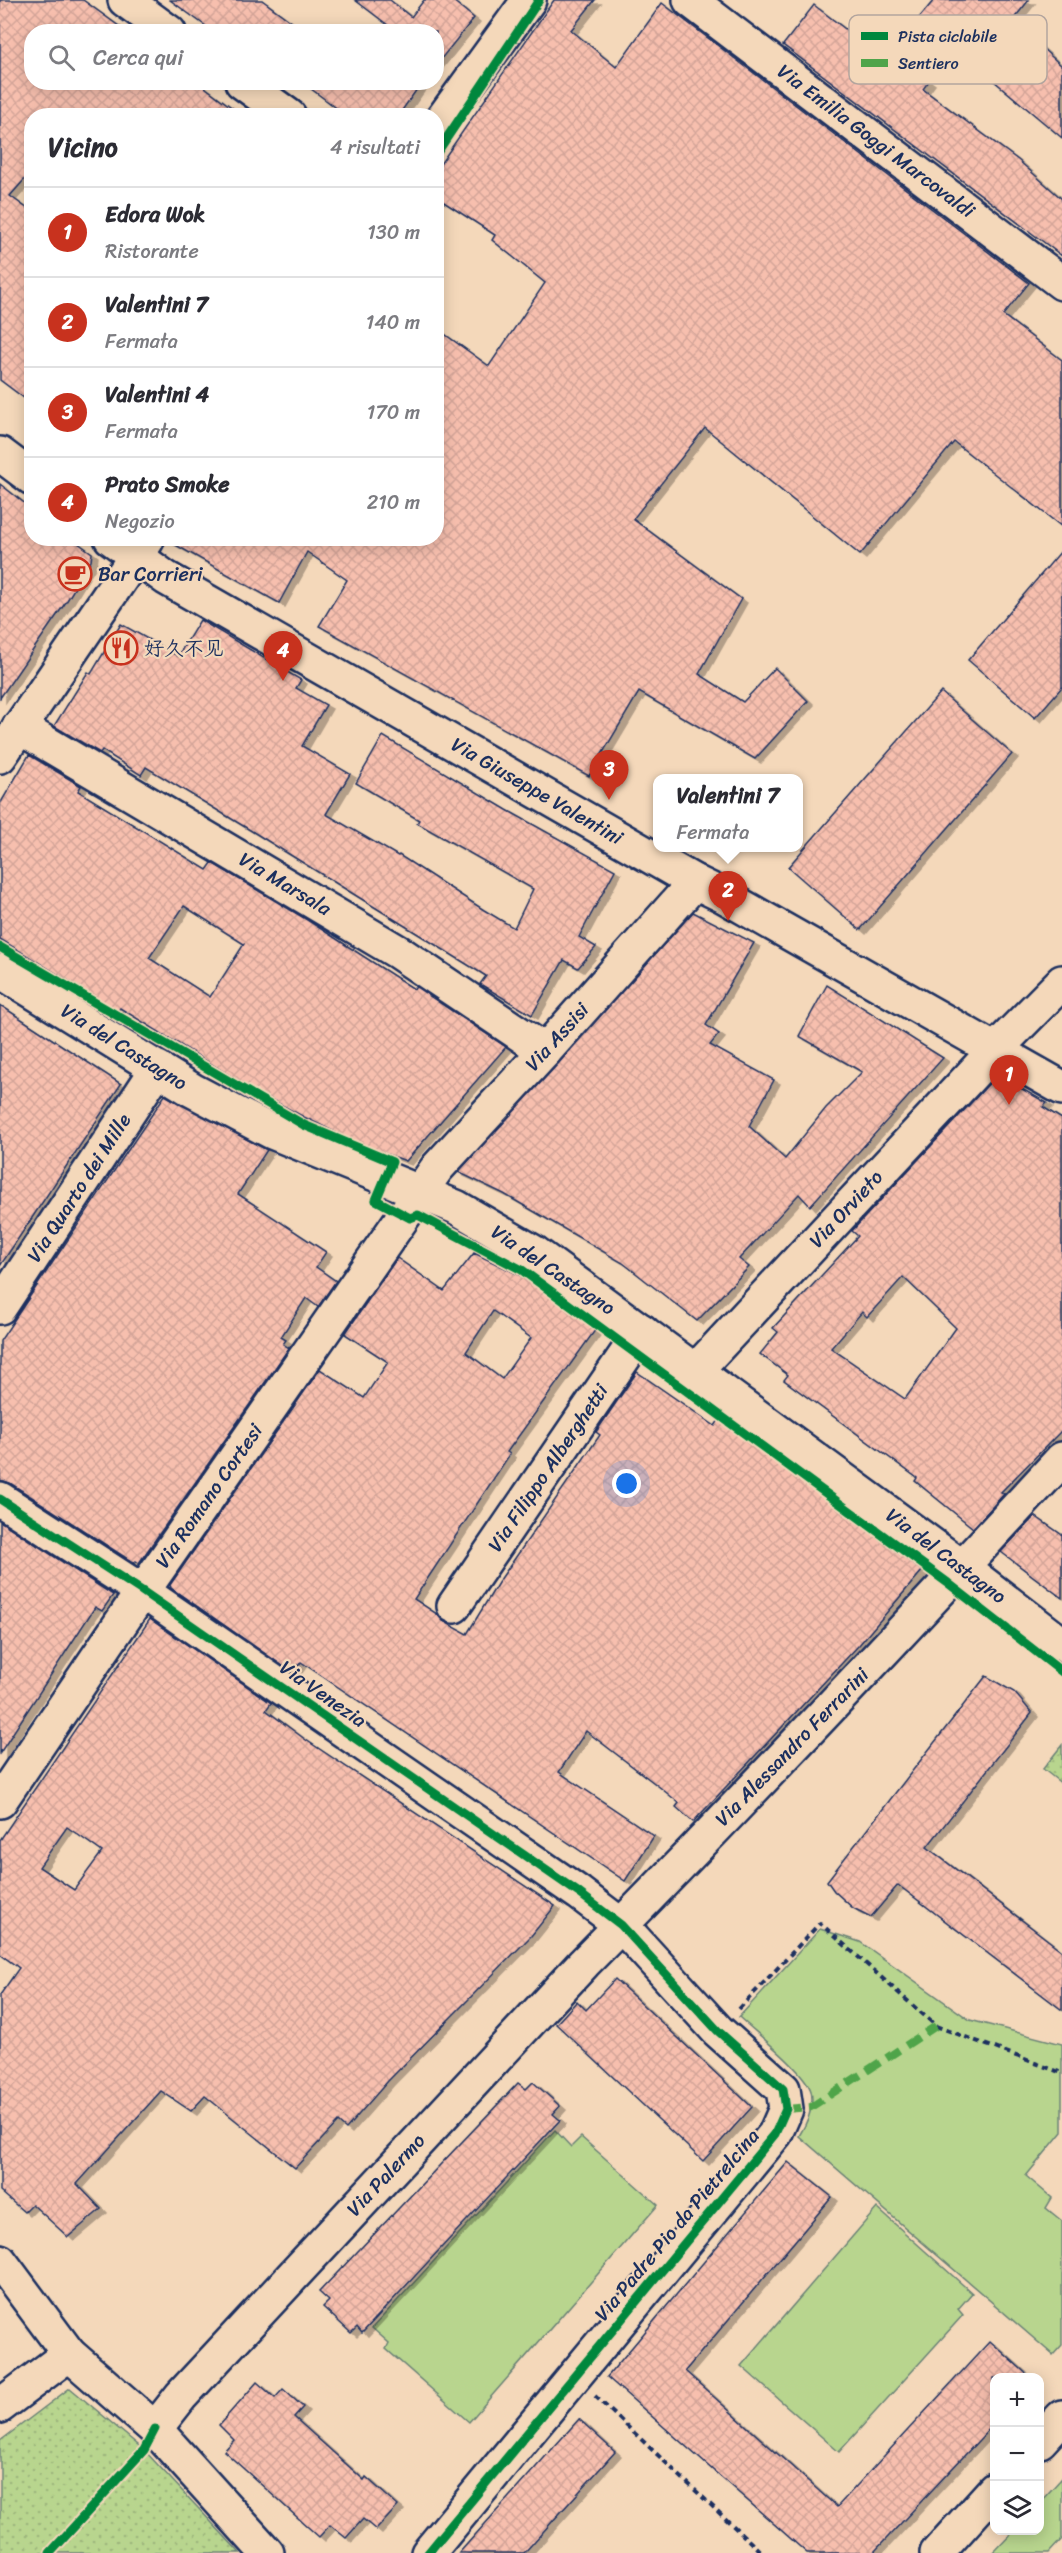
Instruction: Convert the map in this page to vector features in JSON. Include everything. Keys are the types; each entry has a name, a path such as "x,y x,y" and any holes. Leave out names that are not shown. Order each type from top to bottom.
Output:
{"street":[{"path":"124,0 158,24"},
{"path":"444,117 529,0"},
{"name":"Via Emilia Goggi Marcovaldi","path":"690,0 1062,283"},
{"path":"253,90 278,108"},
{"path":"0,454 24,472"},
{"path":"0,756 130,546"},
{"name":"Via Giuseppe Valentini","path":"132,546 176,584 695,882 724,896 1062,1088"},
{"name":"Via Marsala","path":"19,727 398,952 545,1051"},
{"name":"Via Assisi","path":"419,1191 437,1168 545,1051 695,882"},
{"name":"Via del Castagno","path":"0,971 192,1090 272,1132 456,1207 536,1253 962,1567 1062,1644"},
{"name":"Via Orvieto","path":"696,1370 996,1049 1062,982"},
{"name":"Via Quarto dei Mille","path":"0,1307 158,1068"},
{"name":"Via Romano Cortesi","path":"0,1802 419,1191"},
{"name":"Via Filippo Alberghetti","path":"454,1606 642,1331"},
{"name":"Via Alessandro Ferrarini","path":"621,1925 1062,1459"},
{"name":"Via Venezia","path":"0,1499 142,1592 579,1893 621,1925"},
{"name":"Via Padre Pio da Pietrelcina","path":"428,2553 775,2134 786,2109 783,2089 718,2031 621,1925"},
{"name":"Via Palermo","path":"155,2429 181,2396 621,1925"},
{"path":"0,2261 69,2355 155,2429 267,2553"},
{"path":"0,2406 69,2355"},
{"path":"1044,2436 1062,2416"},
{"path":"937,2553 990,2494"}],"path":[{"path":"718,2031 820,1923 936,2026 1062,2073"},
{"path":"574,2377 762,2553"}],"green space":[{"path":"1062,1745 1062,1784 1043,1769"},
{"path":"820,1929 860,1942 970,2020 1062,2044 1062,2132 1026,2176 1052,2198 1046,2208 1062,2221 1062,2345 1053,2355 799,2136 811,2109 812,2097 807,2083 790,2063 739,2017"},
{"path":"555,2130 571,2147 581,2137 658,2205 469,2422 386,2349 389,2343 372,2328"},
{"path":"877,2208 972,2293 958,2309 963,2315 839,2452 741,2366"},
{"path":"70,2388 144,2450 240,2553 0,2553 0,2441"},
{"path":"1062,2478 1062,2539 1049,2553 993,2553 1010,2535 1044,2535 1044,2498"}],"building":[{"path":"0,0 83,0 116,24 24,24 24,90 209,90 232,108 24,108 24,180 10,196 24,206 24,398 0,380"},
{"path":"170,0 262,0 294,24 203,24"},
{"path":"355,0 390,0 411,17 424,0 452,0 474,18 444,55 444,24 386,24"},
{"path":"554,0 595,0 571,30 616,67 662,3 1029,283 1003,315 1062,360 1062,527 954,442 860,555 705,428 633,519 741,599 699,674 743,702 775,668 808,701 755,759 639,692 589,776 319,626 347,580 307,552 279,603 177,546 444,546 444,334 489,366 545,283 492,240 495,235 444,202 444,158"},
{"path":"934,0 1029,0 1017,15 922,15"},
{"path":"814,5 849,32 849,84 927,84 923,89 1018,160 1062,199 1062,256 783,45"},
{"path":"1047,52 1062,66 1062,138 998,84 1047,84"},
{"path":"313,90 416,90 404,108 336,108"},
{"path":"0,484 24,503 24,546 82,546 92,553 91,561 66,602 0,698"},
{"path":"1062,550 1062,687 1035,718 968,660"},
{"path":"200,620 301,680 296,688 326,705 302,746 350,774 326,814 399,855 484,910 514,928 533,889 417,823 419,820 356,783 383,736 507,810 615,870 579,937 596,947 578,968 564,960 532,1015 480,984 486,976 146,767 141,775 102,750 100,753 54,726 88,672 91,674 121,624 178,656"},
{"path":"941,692 1012,754 860,930 788,867"},
{"path":"29,755 81,786 78,791 207,870 212,863 304,918 414,989 416,987 506,1047 406,1161 358,1143 254,1090 120,1008 118,1011 0,939 0,804","holes":["184,906 244,944 210,997 149,958"]},
{"path":"693,912 754,943 706,1025 719,1034 710,1045 774,1080 749,1126 785,1159 826,1108 862,1072 799,1036 827,985 943,1058 810,1206 799,1194 739,1259 749,1267 697,1321 623,1263 504,1194 458,1172"},
{"path":"0,1005 121,1084 0,1266"},
{"path":"997,1075 1047,1103 1043,1107 1062,1119 1062,1430 1001,1492 1004,1494 973,1528 915,1481 917,1478 784,1380 788,1375 760,1354 778,1332 773,1328 858,1236 852,1231","holes":["903,1277 956,1328 905,1399 831,1348 862,1312 867,1317"]},
{"path":"165,1095 267,1150 238,1194 326,1252 316,1267 336,1281 318,1307 306,1298 281,1337 286,1340 283,1344 289,1348 139,1563 136,1561 134,1563 10,1483 0,1480 0,1341"},
{"path":"474,1253 519,1275 596,1329 507,1452 510,1454 414,1599 437,1614 443,1621 467,1634 498,1583 600,1435 596,1432 637,1372 715,1426 719,1420 922,1571 859,1645 693,1822 676,1807 679,1803 586,1731 559,1772 654,1836 625,1881 301,1662 293,1673 171,1588 170,1585 320,1369 364,1398 388,1362 345,1334 397,1258 444,1291","holes":["493,1311 531,1338 502,1379 466,1352"]},
{"path":"1035,1516 1062,1535 1062,1598 1001,1552"},
{"path":"0,1521 113,1595 102,1611 95,1607 0,1753"},
{"path":"150,1619 271,1703 266,1710 306,1740 555,1906 531,1936 388,2081 346,2129 338,2122 295,2168 205,2096 191,2111 161,2091 77,2184 101,2209 68,2237 32,2204 24,2212 0,2191 0,1995 19,1968 0,1954 0,1840","holes":["67,1827 102,1852 74,1890 39,1867"]},
{"path":"986,1676 1014,1692 1032,1713 927,1847 1062,1951 1062,2010 898,1885 871,1917 853,1908 834,1891 827,1881"},
{"path":"615,1979 752,2107 703,2161 556,2024 577,2001 586,2010"},
{"path":"533,2082 560,2106 553,2114 560,2120 362,2333 357,2327 351,2333 323,2307 329,2301 319,2292 518,2083 526,2089"},
{"path":"788,2162 832,2197 685,2371 837,2507 990,2341 1025,2373 990,2373 990,2428 873,2553 807,2553 607,2377"},
{"path":"257,2382 275,2398 283,2389 303,2407 294,2417 364,2480 366,2477 398,2506 376,2530 363,2519 346,2538 330,2525 319,2537 224,2451 234,2440 219,2425"},
{"path":"579,2419 615,2452 524,2553 459,2553"}],"marked path":[{"path":"786,2109 811,2107 936,2026"}],"cycle path":[{"path":"444,142 539,0"},
{"path":"0,947 304,1125 392,1162 376,1200 410,1218 418,1215 522,1270 948,1583 1062,1672"},
{"path":"0,1499 142,1591 579,1893 621,1925 718,2031 783,2089 786,2109 775,2134 428,2553"},
{"path":"50,2553 144,2450 155,2429"}],"place":[{"name":"Bar Corrieri","path":"75,574"},
{"name":"好久不见","path":"121,648"},
{"name":"Prato Smoke","path":"283,681"},
{"name":"Valentini 4","path":"609,800"},
{"name":"Valentini 7","path":"728,921"},
{"name":"Edora Wok","path":"1009,1105"}]}
